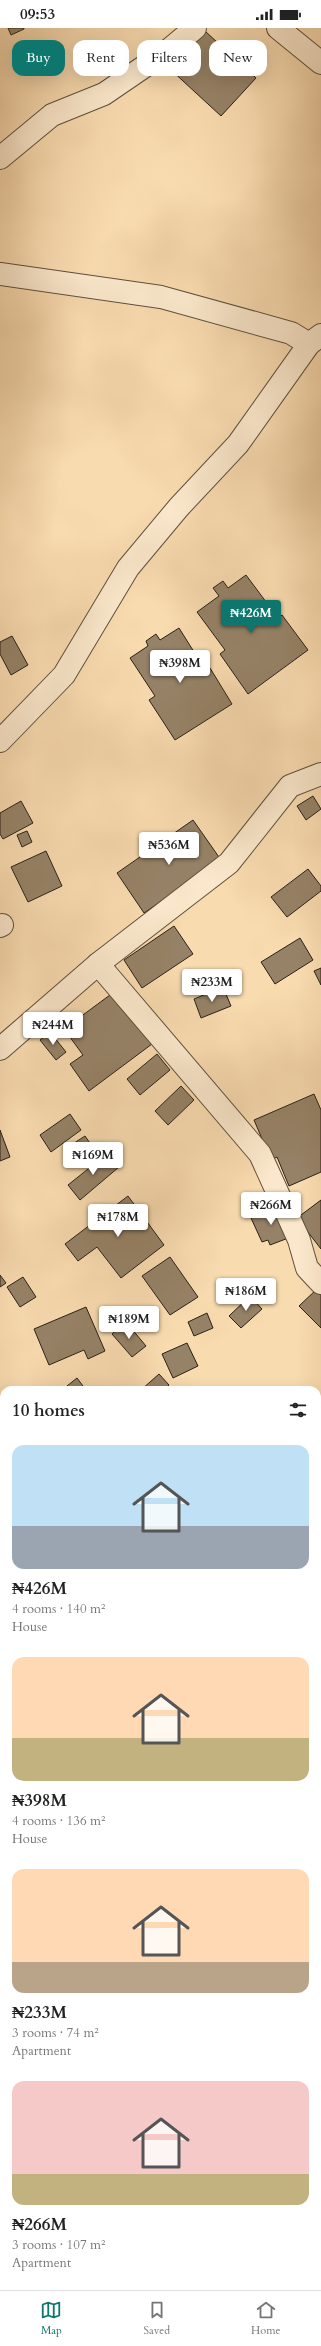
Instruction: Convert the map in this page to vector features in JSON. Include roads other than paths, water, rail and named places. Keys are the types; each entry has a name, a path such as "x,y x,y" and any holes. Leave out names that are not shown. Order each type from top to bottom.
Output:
{"street":[{"path":"0,158 52,115 104,94 170,49 195,28"},
{"path":"278,28 321,63"},
{"path":"0,274 161,297 315,340 238,444 178,506 128,568 64,675 0,740"},
{"path":"0,1049 98,964 229,863 290,786 321,774"},
{"path":"98,964 260,1154 299,1240 307,1268 321,1283"}]}
